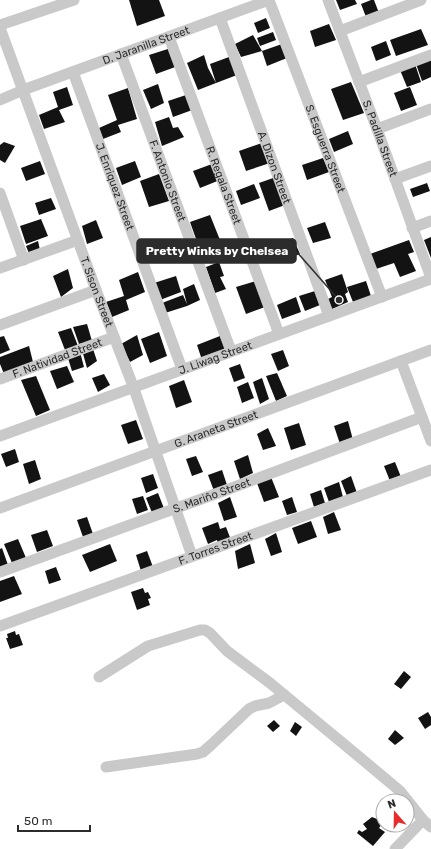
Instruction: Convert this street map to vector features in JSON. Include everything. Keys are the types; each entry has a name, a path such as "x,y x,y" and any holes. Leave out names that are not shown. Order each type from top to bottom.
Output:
{"street":[{"path":"0,27 74,0"},
{"name":"D. Jaranilla Street","path":"0,100 23,90 269,0"},
{"name":"S. Esguerra Street","path":"269,0 382,297"},
{"name":"S. Padilla Street","path":"328,0 431,278"},
{"path":"340,31 421,0"},
{"name":"A. Dizon Street","path":"220,18 329,316"},
{"name":"T. Sison Street","path":"0,27 96,290 133,386 192,556"},
{"name":"R. Regala Street","path":"169,37 279,334"},
{"name":"F. Antonio Street","path":"121,54 231,351"},
{"path":"359,82 431,55"},
{"name":"J. Enriquez Street","path":"73,72 182,369"},
{"path":"377,129 431,109"},
{"path":"395,179 431,166"},
{"path":"0,193 3,211 24,260"},
{"path":"412,228 431,221"},
{"path":"0,268 78,240"},
{"name":"J. Liwag Street","path":"0,436 431,278"},
{"path":"0,325 96,290"},
{"name":"F. Natividad Street","path":"0,379 114,337"},
{"name":"G. Araneta Street","path":"0,508 431,350"},
{"path":"401,361 431,440"},
{"name":"S. Mariño Street","path":"0,572 422,417"},
{"name":"F. Torres Street","path":"0,626 431,470"},
{"path":"99,677 148,646 200,630 205,630 210,633 227,651 270,683 400,791 427,823 396,849"},
{"path":"106,767 203,752 249,709 269,703 284,695"}],"building":[{"path":"129,0 159,0 165,16 137,26"},
{"path":"336,0 355,0 357,4 340,10"},
{"path":"374,0 379,13 366,17 361,4"},
{"path":"266,18 270,28 258,33 254,23"},
{"path":"329,24 336,40 315,47 310,31"},
{"path":"421,29 428,45 396,56 390,40"},
{"path":"273,32 276,40 260,46 257,38"},
{"path":"253,35 262,51 241,57 235,44"},
{"path":"386,41 391,55 376,61 371,47"},
{"path":"282,44 287,58 267,66 262,51"},
{"path":"171,48 178,66 156,74 149,55"},
{"path":"204,55 208,68 216,83 198,90 187,63"},
{"path":"229,57 237,75 216,83 210,64"},
{"path":"431,58 431,77 422,81 416,64"},
{"path":"415,64 421,82 407,87 400,70"},
{"path":"351,82 364,113 343,120 331,89"},
{"path":"158,84 164,103 151,109 143,90"},
{"path":"67,87 73,105 59,110 65,122 44,129 39,115 58,107 53,92"},
{"path":"410,87 417,105 401,111 394,93"},
{"path":"128,88 137,119 118,125 121,132 103,139 99,128 117,120 108,95"},
{"path":"189,94 195,109 173,117 168,101"},
{"path":"169,117 173,128 178,127 184,137 162,146 155,122"},
{"path":"348,131 353,144 334,152 329,139"},
{"path":"4,142 15,146 5,163 0,160 0,145"},
{"path":"262,143 270,163 246,171 239,151"},
{"path":"323,158 329,172 307,180 302,165"},
{"path":"40,161 45,174 26,181 21,168"},
{"path":"135,161 141,177 122,185 116,168"},
{"path":"212,164 220,180 200,188 193,171"},
{"path":"159,174 169,201 149,207 140,181"},
{"path":"276,177 285,205 269,211 259,183"},
{"path":"427,183 430,191 413,197 410,189"},
{"path":"254,184 260,198 241,205 236,191"},
{"path":"51,198 56,209 39,215 35,203"},
{"path":"210,215 222,245 201,253 190,222"},
{"path":"41,219 48,236 26,244 20,226"},
{"path":"96,220 103,238 87,244 82,226"},
{"path":"325,222 331,238 313,243 307,228"},
{"path":"431,237 431,258 424,240"},
{"path":"293,238 300,254 281,261 275,246"},
{"path":"409,240 414,252 408,254 416,271 400,277 394,263 376,269 370,254"},
{"path":"38,241 40,250 30,256 26,246"},
{"path":"219,262 224,276 220,277 226,289 215,293 206,267"},
{"path":"68,269 73,288 61,297 53,276"},
{"path":"138,272 145,292 126,300 129,310 112,317 106,302 124,296 119,280"},
{"path":"342,274 348,292 345,294 348,302 332,309 328,299 332,297 325,280"},
{"path":"176,276 181,292 160,300 154,283"},
{"path":"256,281 265,307 246,314 236,287"},
{"path":"366,281 371,296 353,302 347,287"},
{"path":"194,284 200,300 165,313 162,303 183,295 187,304 183,289"},
{"path":"315,291 320,305 305,311 299,296"},
{"path":"296,297 301,312 282,319 277,305"},
{"path":"87,324 92,341 79,344 73,327"},
{"path":"71,328 78,346 65,350 58,332"},
{"path":"159,332 167,356 150,363 141,339"},
{"path":"137,335 143,355 130,362 121,344"},
{"path":"4,336 10,350 0,354 0,337"},
{"path":"220,336 226,351 202,360 197,345"},
{"path":"29,346 33,362 4,374 0,364 0,357"},
{"path":"92,346 97,361 87,368 82,350"},
{"path":"283,350 289,366 278,371 271,354"},
{"path":"80,352 84,367 72,371 67,355"},
{"path":"240,364 245,378 234,382 229,368"},
{"path":"67,366 74,382 57,389 50,371"},
{"path":"277,373 287,396 276,401 266,376"},
{"path":"104,374 110,385 98,392 92,378"},
{"path":"36,376 50,410 36,416 21,380"},
{"path":"262,378 269,399 260,404 253,382"},
{"path":"184,380 192,402 176,408 169,386"},
{"path":"248,382 254,398 242,403 237,387"},
{"path":"136,420 143,439 128,444 121,425"},
{"path":"348,421 353,440 340,444 334,426"},
{"path":"299,423 306,445 291,450 284,428"},
{"path":"268,428 276,446 263,450 257,434"},
{"path":"15,449 19,462 6,467 1,454"},
{"path":"248,455 253,473 240,479 234,461"},
{"path":"196,456 203,472 192,476 186,459"},
{"path":"35,460 41,479 29,484 23,464"},
{"path":"395,462 401,477 390,481 384,466"},
{"path":"222,470 228,488 214,491 208,475"},
{"path":"153,474 158,488 146,493 141,478"},
{"path":"351,476 357,493 347,496 341,481"},
{"path":"271,477 279,497 264,502 257,483"},
{"path":"339,482 343,497 329,502 324,488"},
{"path":"321,490 325,503 314,507 310,494"},
{"path":"158,493 165,511 153,515 146,498"},
{"path":"143,496 148,510 137,514 132,499"},
{"path":"230,497 237,517 224,521 218,503"},
{"path":"292,497 297,512 287,515 282,501"},
{"path":"334,512 341,530 328,534 323,517"},
{"path":"87,517 93,534 83,537 77,520"},
{"path":"311,521 317,537 298,544 292,528"},
{"path":"218,522 220,529 226,527 231,540 218,544 217,540 208,544 202,528"},
{"path":"47,530 53,546 37,552 31,535"},
{"path":"276,533 282,552 271,556 265,539"},
{"path":"18,539 26,558 12,563 4,544"},
{"path":"110,544 117,561 90,572 82,555"},
{"path":"250,544 255,563 238,569 235,551"},
{"path":"2,548 8,565 0,568 0,549"},
{"path":"147,551 153,567 141,571 136,555"},
{"path":"56,567 61,580 49,584 45,571"},
{"path":"14,576 22,594 0,602 0,581"},
{"path":"143,588 145,593 148,592 151,598 148,599 150,605 137,610 131,592"},
{"path":"15,631 16,635 19,634 23,645 10,649 6,638 8,638 7,634"},
{"path":"404,671 411,677 401,689 394,684"},
{"path":"428,712 431,717 431,725 425,729 418,718"},
{"path":"274,720 280,726 273,732 267,726"},
{"path":"295,722 302,727 296,736 290,731"},
{"path":"395,730 404,738 395,745 388,739"},
{"path":"372,817 375,818 375,833 384,833 373,846 357,833 359,830 362,832 367,829 363,824"}],"place":[{"name":"Pretty Winks by Chelsea","path":"339,300"}]}
